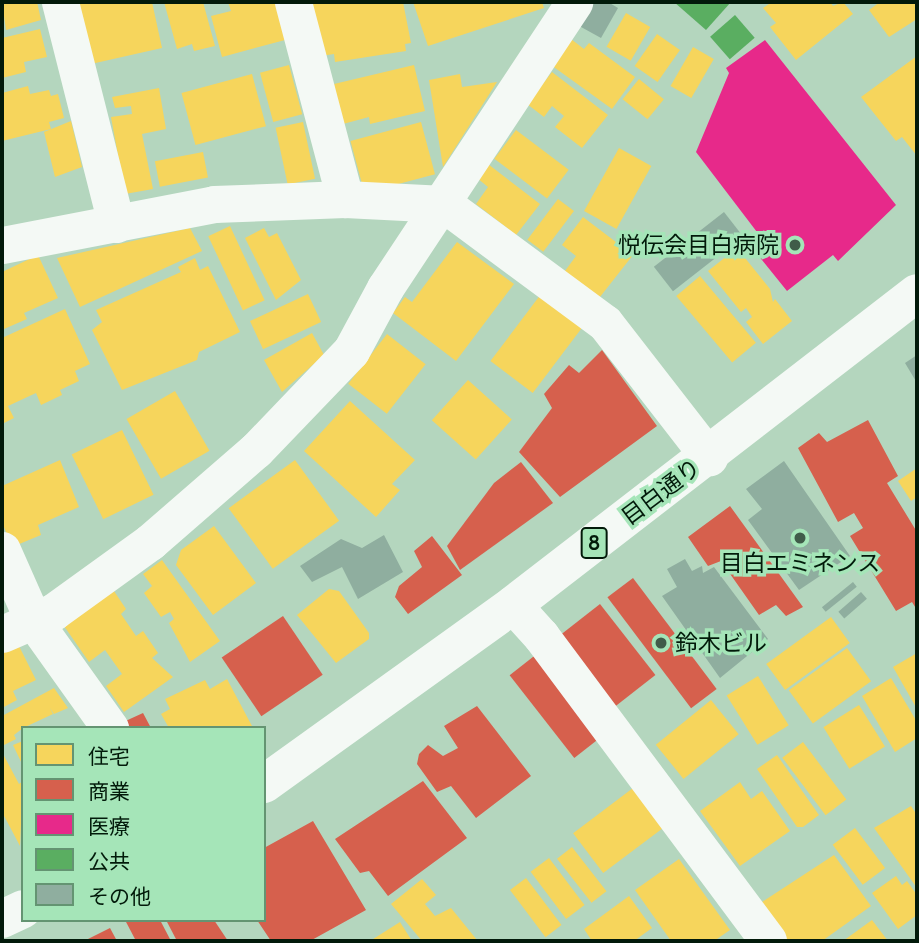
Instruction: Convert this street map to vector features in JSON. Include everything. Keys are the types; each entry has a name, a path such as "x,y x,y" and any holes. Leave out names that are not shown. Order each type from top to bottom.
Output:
{"main road":[{"name":"目白通り","path":"266,783 513,605 709,457 917,293"},
{"path":"2,919 21,910"}],"street":[{"path":"60,2 116,224"},
{"path":"293,2 345,199"},
{"path":"18,627 53,612 150,542 256,450 351,351 385,288 444,204 574,2"},
{"path":"2,245 214,204 345,199 444,204 606,323 709,457"},
{"path":"2,550 18,627 108,726"},
{"path":"513,605 541,636 768,941"}],"building: 住宅":[{"path":"2,2 37,2 41,20 6,30"},
{"path":"77,2 152,2 162,48 91,64"},
{"path":"164,2 203,2 215,46 194,51 192,44 177,49"},
{"path":"228,2 275,2 285,40 222,57 211,16 231,11"},
{"path":"309,2 403,2 411,43 405,44 406,51 335,62 334,54 321,56"},
{"path":"413,2 542,2 544,8 428,46"},
{"path":"772,2 830,2 833,6 843,2 853,14 796,60 770,27 776,23 763,8"},
{"path":"880,2 917,2 917,19 889,37 869,10"},
{"path":"626,13 650,27 631,61 606,47"},
{"path":"40,29 47,57 24,62 26,72 2,78 2,38"},
{"path":"657,34 680,50 658,82 635,66"},
{"path":"571,39 584,49 589,43 635,77 612,109 551,65"},
{"path":"693,47 714,59 691,98 670,86"},
{"path":"917,56 917,156 902,137 896,141 861,97"},
{"path":"289,65 302,114 273,122 260,73"},
{"path":"414,65 425,111 370,124 369,117 343,124 334,84"},
{"path":"552,72 608,115 582,148 555,127 564,116 552,106 544,117 527,104"},
{"path":"252,74 266,126 195,145 181,93"},
{"path":"460,74 462,87 497,82 443,167 429,80"},
{"path":"639,79 664,99 648,119 623,99"},
{"path":"28,86 30,94 49,90 51,96 58,94 64,118 49,122 51,129 2,141 2,93"},
{"path":"159,88 166,129 142,134 153,189 125,194 111,117 132,114 131,106 115,108 112,97"},
{"path":"71,121 82,167 55,177 44,132"},
{"path":"303,122 315,179 288,185 276,128"},
{"path":"421,122 435,174 364,193 350,141"},
{"path":"516,130 569,170 547,198 494,159"},
{"path":"619,148 651,166 616,229 584,211"},
{"path":"203,152 208,178 160,187 155,161"},
{"path":"488,164 540,204 516,235 476,204 488,187 477,178"},
{"path":"558,199 574,211 543,252 527,240"},
{"path":"583,217 633,255 596,302 562,275 576,256 562,245"},
{"path":"230,226 265,300 243,310 208,236"},
{"path":"190,228 202,251 80,307 57,258"},
{"path":"264,228 269,237 277,233 301,280 276,300 245,238"},
{"path":"457,242 514,284 456,361 393,313 405,297 412,302"},
{"path":"737,248 770,289 773,302 775,299 792,321 763,344 746,322 752,317 746,308 741,312 708,271"},
{"path":"38,255 58,298 24,313 27,319 4,329 2,272"},
{"path":"195,258 200,270 208,266 240,332 199,352 197,360 122,390 92,330 102,322 96,310 181,272 178,267"},
{"path":"700,276 756,343 732,363 676,296"},
{"path":"308,294 321,322 263,349 250,321"},
{"path":"541,294 583,326 533,393 490,361"},
{"path":"65,309 90,364 75,371 79,381 60,390 62,395 41,405 36,393 8,406 14,418 2,424 2,338"},
{"path":"312,333 324,355 282,392 264,360"},
{"path":"387,334 426,364 387,414 348,384"},
{"path":"468,380 512,419 476,460 432,420"},
{"path":"175,391 210,451 161,479 127,419"},
{"path":"350,401 415,460 392,484 400,490 376,517 304,451"},
{"path":"122,430 154,495 103,519 72,455"},
{"path":"60,460 79,507 38,525 41,535 12,547 2,522 2,486"},
{"path":"295,460 339,521 273,569 229,508"},
{"path":"917,468 917,497 911,501 898,481"},
{"path":"214,526 256,583 213,615 176,565 181,550"},
{"path":"162,560 220,641 190,662 169,623 174,619 170,612 161,617 144,593 152,586 143,574"},
{"path":"329,589 339,591 369,633 369,639 336,663 297,615"},
{"path":"114,591 126,609 121,614 136,636 143,631 158,653 152,658 173,677 124,712 106,686 122,674 105,650 89,662 64,626"},
{"path":"831,617 850,643 785,690 766,664"},
{"path":"18,644 36,680 13,691 17,700 2,708 2,647"},
{"path":"847,648 871,681 813,723 789,690"},
{"path":"917,653 917,709 893,667"},
{"path":"758,676 789,725 757,745 727,696"},
{"path":"891,678 917,722 917,738 895,752 862,696"},
{"path":"227,679 252,726 168,726 161,714 170,709 165,699 205,680 210,689"},
{"path":"54,688 68,708 54,714 50,708 53,714 27,726 21,726 21,730 14,735 16,739 2,746 2,716"},
{"path":"711,700 739,734 684,779 656,745"},
{"path":"859,705 885,747 849,769 823,727"},
{"path":"21,742 21,762 13,745"},
{"path":"803,742 846,800 826,815 782,758"},
{"path":"2,752 19,784 21,782 20,846 2,812"},
{"path":"777,755 819,815 803,827 797,827 757,769"},
{"path":"740,782 751,799 762,791 790,831 740,866 700,811"},
{"path":"633,788 663,828 603,873 573,833"},
{"path":"911,806 917,815 917,888 874,828"},
{"path":"855,828 885,868 863,885 833,845"},
{"path":"572,847 606,891 592,903 557,859"},
{"path":"834,855 871,906 822,941 786,941 759,904"},
{"path":"549,858 585,905 566,919 531,872"},
{"path":"679,859 730,930 714,941 671,941 635,890"},
{"path":"896,876 902,885 907,881 917,895 917,915 898,929 872,893"},
{"path":"526,878 562,925 546,937 510,890"},
{"path":"422,879 436,895 425,904 435,916 451,908 477,940 422,941 391,904"},
{"path":"629,896 652,928 634,941 592,941 584,929"},
{"path":"872,920 888,941 843,941"},
{"path":"400,922 412,941 370,941"}],"building: 商業":[{"path":"602,350 657,426 560,497 519,452 552,408 544,394 569,365 579,373"},
{"path":"868,420 898,476 887,483 917,532 917,610 912,602 896,611 850,536 863,528 854,513 838,522 798,448 819,433 827,442"},
{"path":"521,462 553,503 460,570 447,546 494,483"},
{"path":"730,506 803,607 786,616 776,605 759,615 721,561 708,566 688,537"},
{"path":"432,536 462,575 408,614 395,597 399,586 422,567 414,551"},
{"name":"鈴木ビル","path":"633,578 717,689 691,708 607,597"},
{"path":"600,604 655,675 611,709 556,638"},
{"path":"283,616 323,675 261,716 222,657"},
{"path":"538,653 603,736 574,758 510,675"},
{"path":"477,706 531,776 476,818 451,786 437,792 417,764 419,754 428,745 443,756 458,748 444,726"},
{"path":"143,713 150,726 120,726 119,724"},
{"path":"423,781 467,838 388,896 369,871 360,873 335,839"},
{"path":"313,821 366,910 310,941 271,941 258,922 266,922 266,847"},
{"path":"126,922 161,922 171,941 136,941"},
{"path":"167,922 215,922 228,941 177,941"},
{"path":"110,928 117,941 84,941"}],"building: 医療":[{"path":"765,40 896,205 838,261 833,255 787,291 750,245 760,236 696,152 729,73 726,68"}],"building: 公共":[{"path":"674,2 731,2 706,30"},
{"path":"735,15 755,38 730,59 710,37"}],"building: その他":[{"path":"585,2 608,2 618,8 601,38 572,22"},
{"path":"724,212 743,236 673,291 654,267"},
{"path":"917,355 917,383 905,363"},
{"name":"目白エミネンス","path":"784,461 850,556 799,590 748,520 762,509 746,489"},
{"path":"384,535 403,572 358,599 342,567 312,582 300,566 341,539 362,548"},
{"path":"685,559 692,571 702,566 703,573 714,567 768,639 720,678 662,596 677,587 667,569"},
{"path":"853,582 857,587 826,612 822,607"},
{"path":"861,592 867,599 844,618 838,612"}],"place":[{"name":"悦伝会目白病院","path":"795,245"},
{"name":"目白エミネンス","path":"800,538"},
{"name":"鈴木ビル","path":"661,643"}]}
